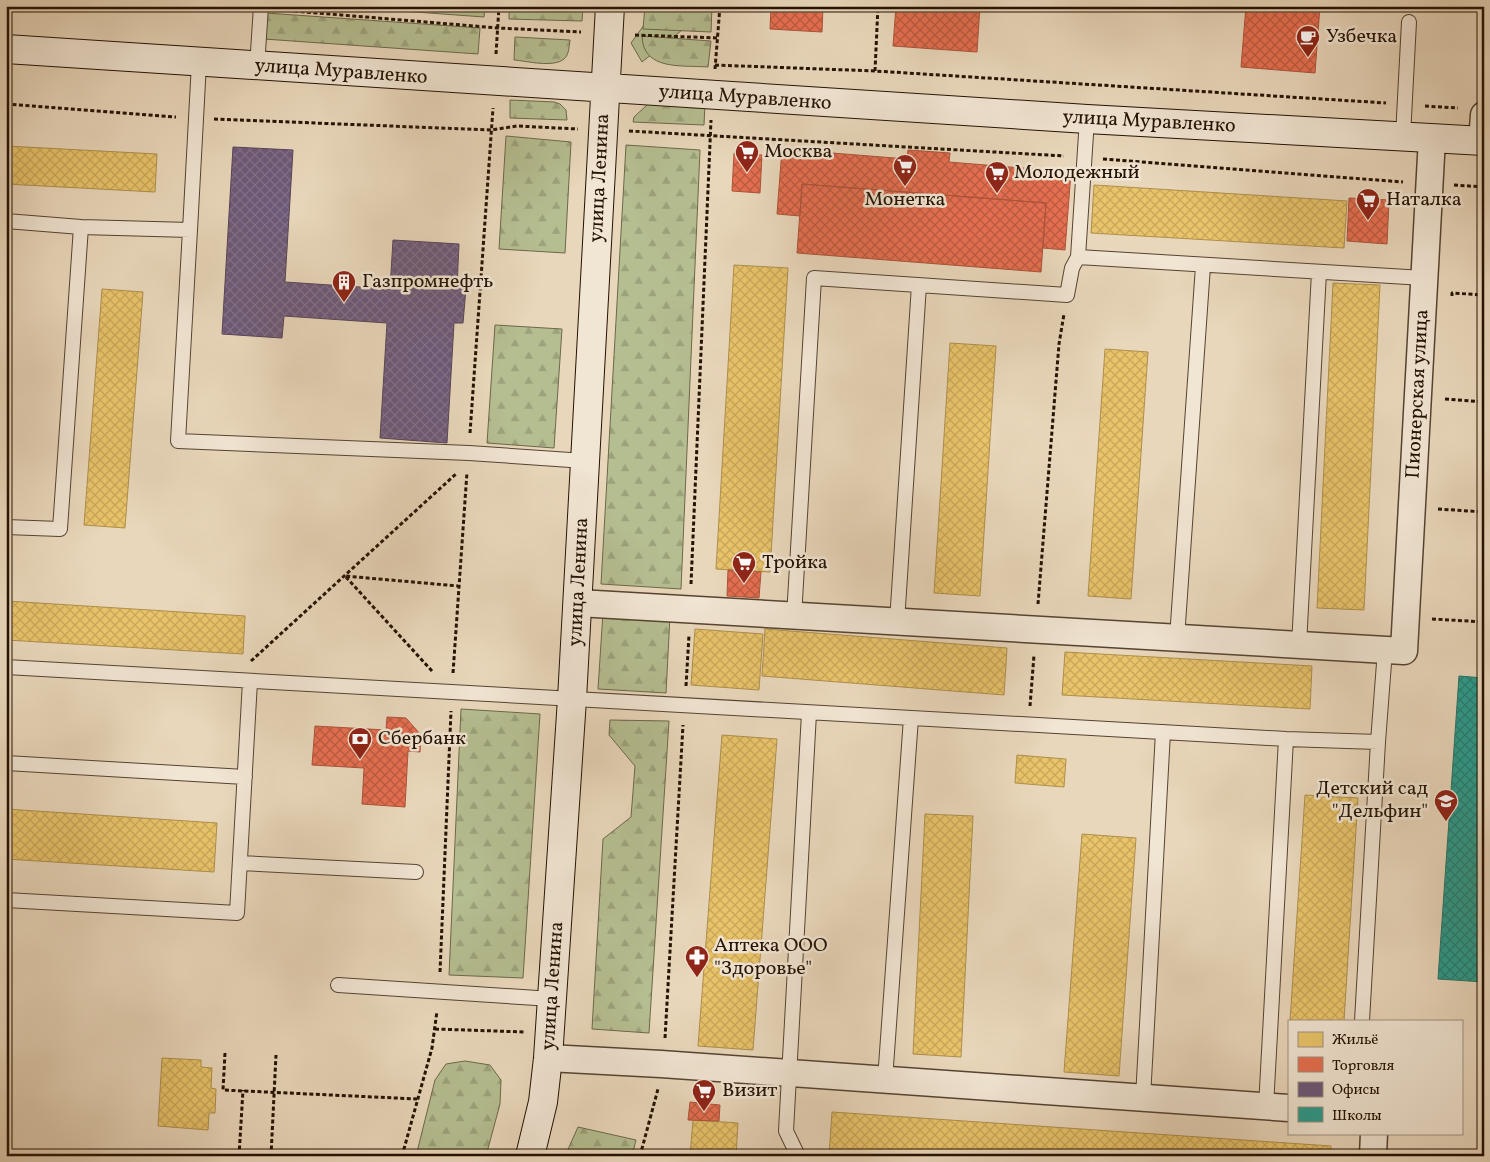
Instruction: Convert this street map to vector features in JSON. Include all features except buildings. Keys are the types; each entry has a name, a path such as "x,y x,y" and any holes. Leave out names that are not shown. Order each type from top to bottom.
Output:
{"street":[{"name":"улица Ленина","path":"530,1156 543,1102 548,1058 578,603 604,89 610,6"},
{"name":"улица Муравленко","path":"6,50 1087,119 1432,138 1479,126"},
{"name":"Пионерская улица","path":"1364,648 1404,651 1432,138"},
{"path":"578,603 794,617 1364,648"},
{"path":"548,1058 1277,1107"},
{"path":"1373,1156 1374,1134"}],"lane":[{"path":"257,67 261,7"},
{"path":"1403,136 1409,22"},
{"path":"199,63 178,441 469,458 585,461"},
{"path":"794,617 814,278 1067,295 1072,268 1078,257 1087,119"},
{"path":"6,221 81,228 190,230"},
{"path":"6,527 60,529 81,228"},
{"path":"1078,257 1424,278"},
{"path":"1177,638 1203,266"},
{"path":"1299,645 1319,272"},
{"path":"897,622 919,285"},
{"path":"1362,1020 1385,650 1364,648"},
{"path":"6,667 810,713 1286,739 1378,742"},
{"path":"6,900 237,913 250,681"},
{"path":"798,1156 786,1131 810,713"},
{"path":"885,1080 911,718"},
{"path":"1143,1098 1163,732"},
{"path":"1277,1107 1286,739"},
{"path":"6,763 245,776"},
{"path":"240,863 416,872"},
{"path":"338,985 552,999"}],"path":[{"path":"210,6 261,7 498,28 718,38"},
{"path":"402,1156 432,1048 439,992 458,586 469,458 499,6"},
{"path":"876,71 878,6"},
{"path":"715,65 876,71 1405,104 1479,126"},
{"path":"6,104 196,118 491,130 517,126 710,136"},
{"path":"1451,302 1452,293 1484,295"},
{"path":"1029,724 1059,344 1067,295"},
{"path":"1445,408 1446,389"},
{"path":"1445,399 1484,402"},
{"path":"230,680 345,576 469,458"},
{"path":"1438,519 1439,500"},
{"path":"1438,509 1484,512"},
{"path":"345,576 458,586"},
{"path":"345,576 452,692"},
{"path":"1432,609 1431,619 1484,622"},
{"path":"225,1053 223,1090 418,1099"},
{"path":"271,1156 276,1055"},
{"path":"239,1156 243,1090"}],"green space":[{"path":"332,6 485,6 484,17"},
{"path":"509,6 583,6 582,21 509,19"},
{"path":"645,6 712,6 711,32 643,29"},
{"path":"658,6 712,6 642,62 631,43"},
{"path":"266,13 480,28 478,54 264,39"},
{"path":"642,36 711,41 708,67 676,66 656,61 644,47"},
{"path":"515,37 570,40 568,53 564,59 553,63 514,60"},
{"path":"510,100 554,102 560,104 566,110 567,120 510,118"},
{"path":"648,104 705,104 704,125 633,122 634,117"},
{"path":"506,136 571,142 565,253 499,249"},
{"path":"626,145 700,150 681,589 601,584"},
{"path":"495,325 562,329 554,448 487,443"},
{"path":"603,612 670,616 666,693 598,689"},
{"path":"461,709 540,714 523,978 449,975"},
{"path":"610,720 669,721 649,1033 592,1029 603,839 631,817 635,766 609,735"},
{"path":"465,1061 490,1065 501,1080 500,1104 486,1156 416,1156 435,1080 446,1064"},
{"path":"578,1127 636,1140 632,1156 565,1156"}],"place":[{"name":"Узбечка","path":"1308,58"},
{"name":"Москва","path":"747,173"},
{"name":"Монетка","path":"905,187"},
{"name":"Молодежный","path":"997,194"},
{"name":"Наталка","path":"1368,221"},
{"name":"Газпромнефть","path":"344,303"},
{"name":"Тройка","path":"744,584"},
{"name":"Сбербанк","path":"360,760"},
{"name":"Детский сад \"Дельфин\"","path":"1446,822"},
{"name":"Аптека ООО \"Здоровье\"","path":"697,978"},
{"name":"Визит","path":"704,1112"}]}
